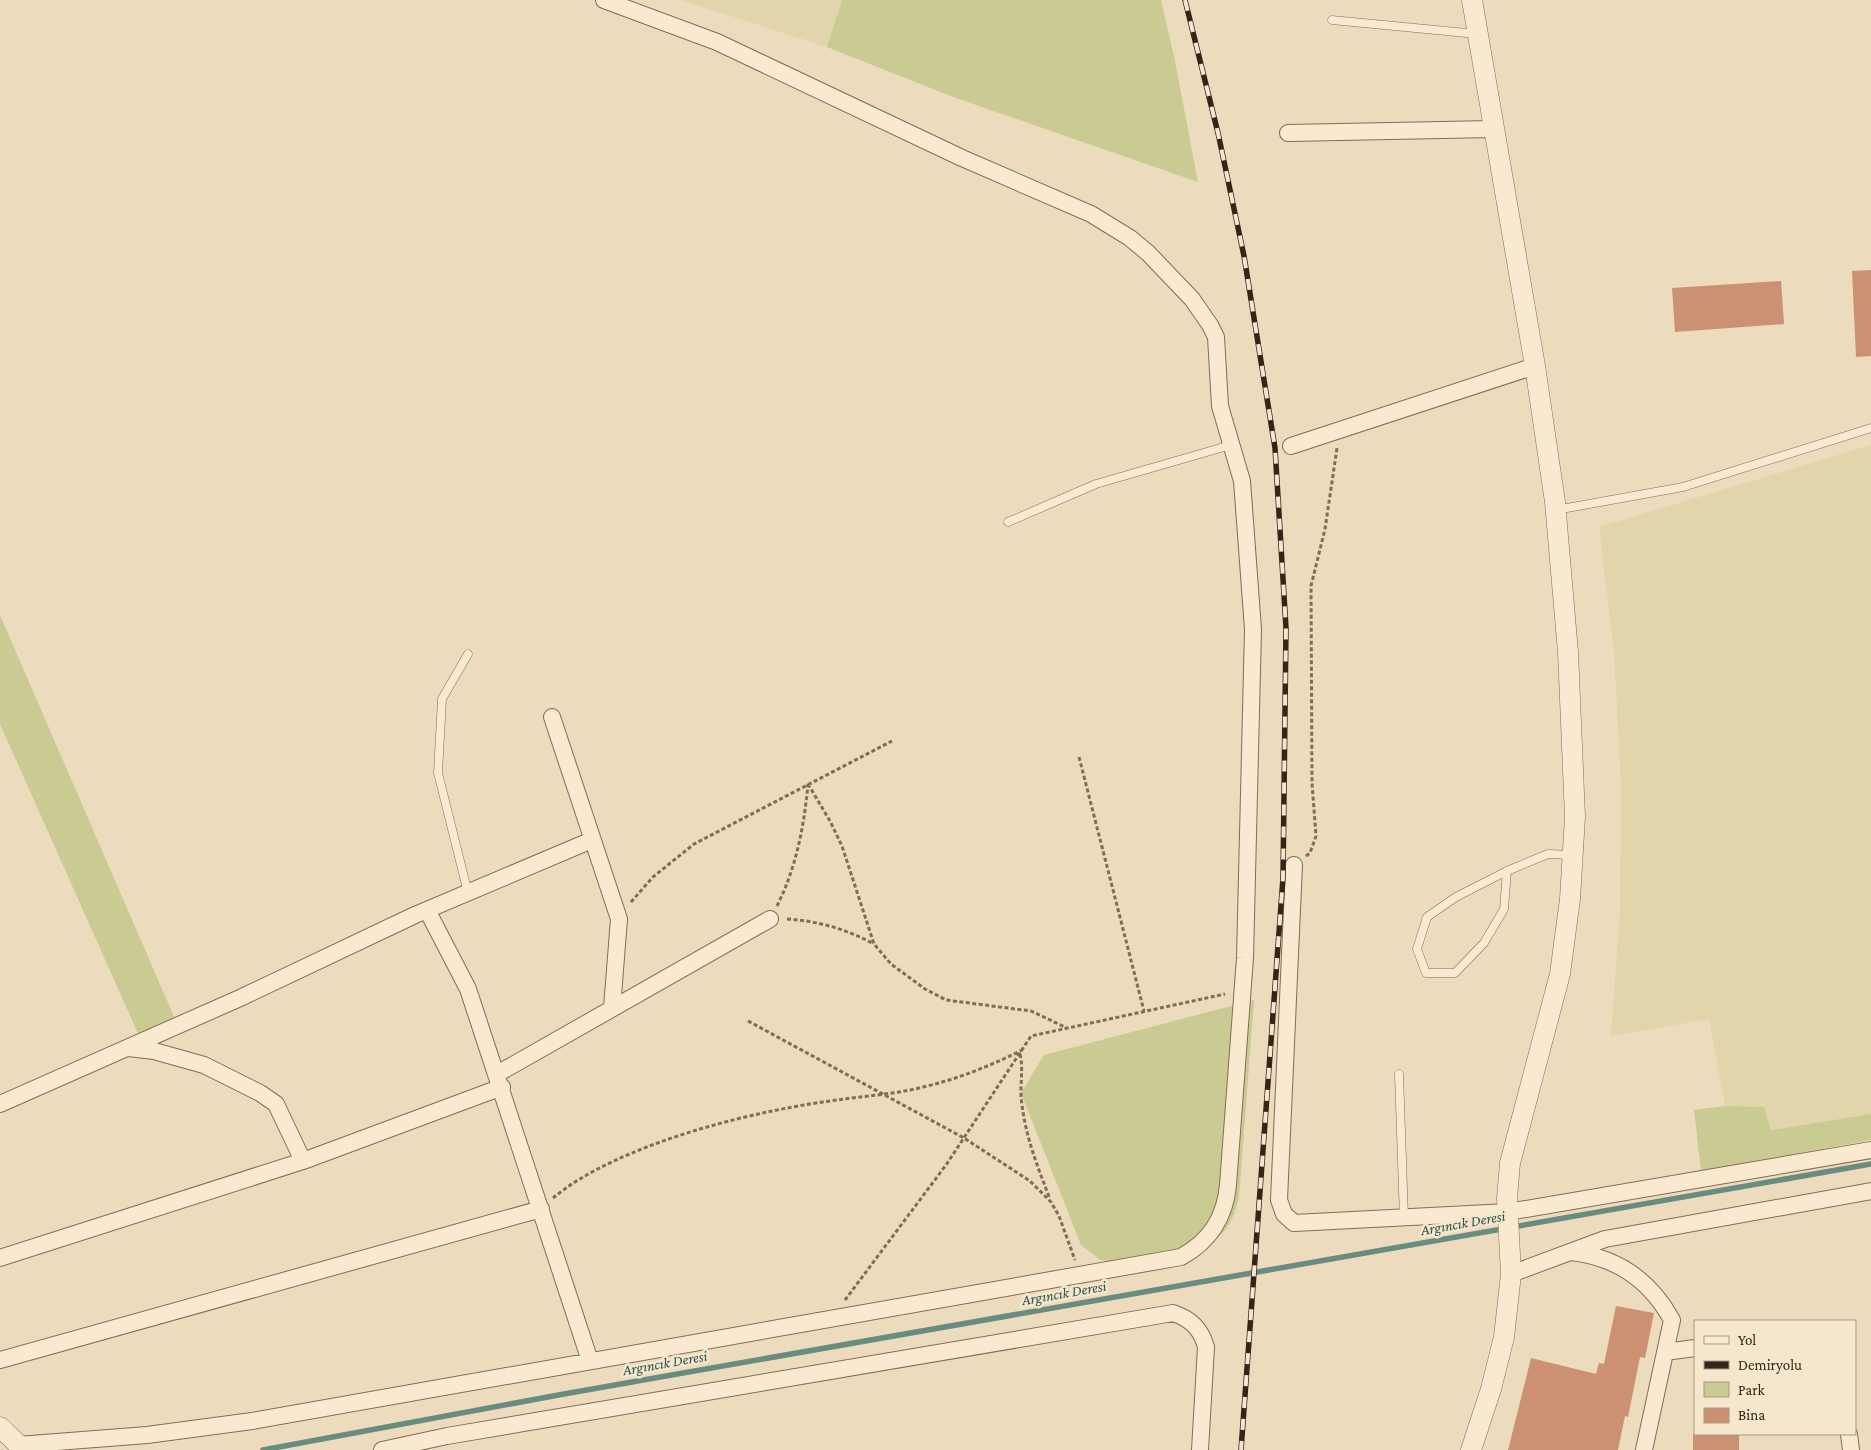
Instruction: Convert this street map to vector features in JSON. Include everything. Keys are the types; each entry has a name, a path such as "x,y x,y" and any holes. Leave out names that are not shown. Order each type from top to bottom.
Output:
{"street":[{"path":"0,1427 21,1447 200,1429 1181,1257 1203,1242 1219,1222 1224,1210 1228,1186 1243,990 1253,629 1242,481 1220,406 1216,338 1210,325 1192,299 1164,269 1130,238 1085,211 962,158 726,46 604,0"},
{"path":"1471,1450 1498,1363 1508,1309 1512,1254 1509,1216 1510,1163 1560,974 1574,855 1574,772 1568,652 1556,510 1535,366 1472,0"},
{"path":"1288,133 1493,129"},
{"path":"1291,446 1535,366"},
{"path":"552,717 619,919 612,1008"},
{"path":"0,1104 240,998 427,910 592,840"},
{"path":"1294,865 1279,1200 1284,1214 1294,1223 1509,1216 1871,1150"},
{"path":"427,910 468,989 590,1361"},
{"path":"0,1258 303,1161 499,1080 612,1008 770,919"},
{"path":"128,1048 154,1052 204,1065 260,1093 276,1104 303,1161"},
{"path":"1511,1274 1606,1239 1871,1191"},
{"path":"0,1360 541,1209"},
{"path":"1570,1252 1603,1258 1619,1265 1647,1285 1656,1295 1672,1320 1644,1450"},
{"path":"382,1450 447,1436 1173,1313 1195,1325 1206,1347 1200,1450"},
{"path":"1665,1352 1694,1348"},
{"path":"1849,1435 1852,1450"}],"lane":[{"path":"1332,20 1477,34"},
{"path":"1556,510 1683,487 1871,428"},
{"path":"1008,522 1096,484 1231,445"},
{"path":"468,654 442,699 438,773 468,893"},
{"path":"1507,871 1504,909 1484,943 1455,973 1426,973 1417,949 1427,916 1456,897 1507,871 1548,854 1574,855"},
{"path":"1398,1074 1404,1218"}],"path":[{"path":"1294,865 1310,853 1316,836 1312,765 1311,586 1325,529 1340,430"},
{"path":"619,919 653,877 694,844 892,740"},
{"path":"1079,757 1144,1011"},
{"path":"808,784 801,835 795,860 770,919 824,924 841,929 874,944"},
{"path":"808,784 842,846 874,944 891,964 933,994 960,1003 1031,1011 1067,1028"},
{"path":"829,1319 914,1210 1031,1036 1243,990"},
{"path":"748,1021 964,1138 1030,1181 1051,1202"},
{"path":"541,1209 569,1186 591,1172 677,1137 798,1107 884,1095 948,1080 974,1072 1023,1050"},
{"path":"1020,1054 1023,1068 1021,1103 1032,1151 1051,1202 1065,1230 1080,1275"}],"shaded area":[{"path":"680,0 842,0 827,47"},
{"path":"1871,445 1871,1114 1771,1130 1764,1107 1725,1106 1709,1019 1611,1036 1620,910 1621,783 1614,655 1599,527"}],"green space":[{"path":"842,0 1161,0 1175,61 1198,182 953,97 827,47"},
{"path":"0,615 175,1019 140,1038 0,724"},
{"path":"1254,1000 1239,1197 1229,1224 1215,1240 1194,1249 1110,1263 1099,1259 1081,1245 1021,1093 1044,1055"},
{"path":"1725,1106 1764,1107 1771,1130 1871,1114 1871,1140 1701,1171 1694,1110"}],"building":[{"path":"1871,270 1871,356 1856,357 1852,271"},
{"path":"1781,281 1784,324 1675,332 1672,288"},
{"path":"1616,1306 1654,1313 1645,1358 1640,1357 1628,1417 1625,1416 1618,1450 1508,1450 1531,1358 1596,1374 1599,1363 1604,1364"},
{"path":"1693,1434 1739,1435 1739,1450 1693,1450"}],"waterway":[{"name":"Argıncık Deresi","path":"263,1450 564,1394 1871,1164"}],"railway":[{"path":"1185,0 1218,133 1244,256 1275,448 1286,628 1283,878 1241,1450"}]}
